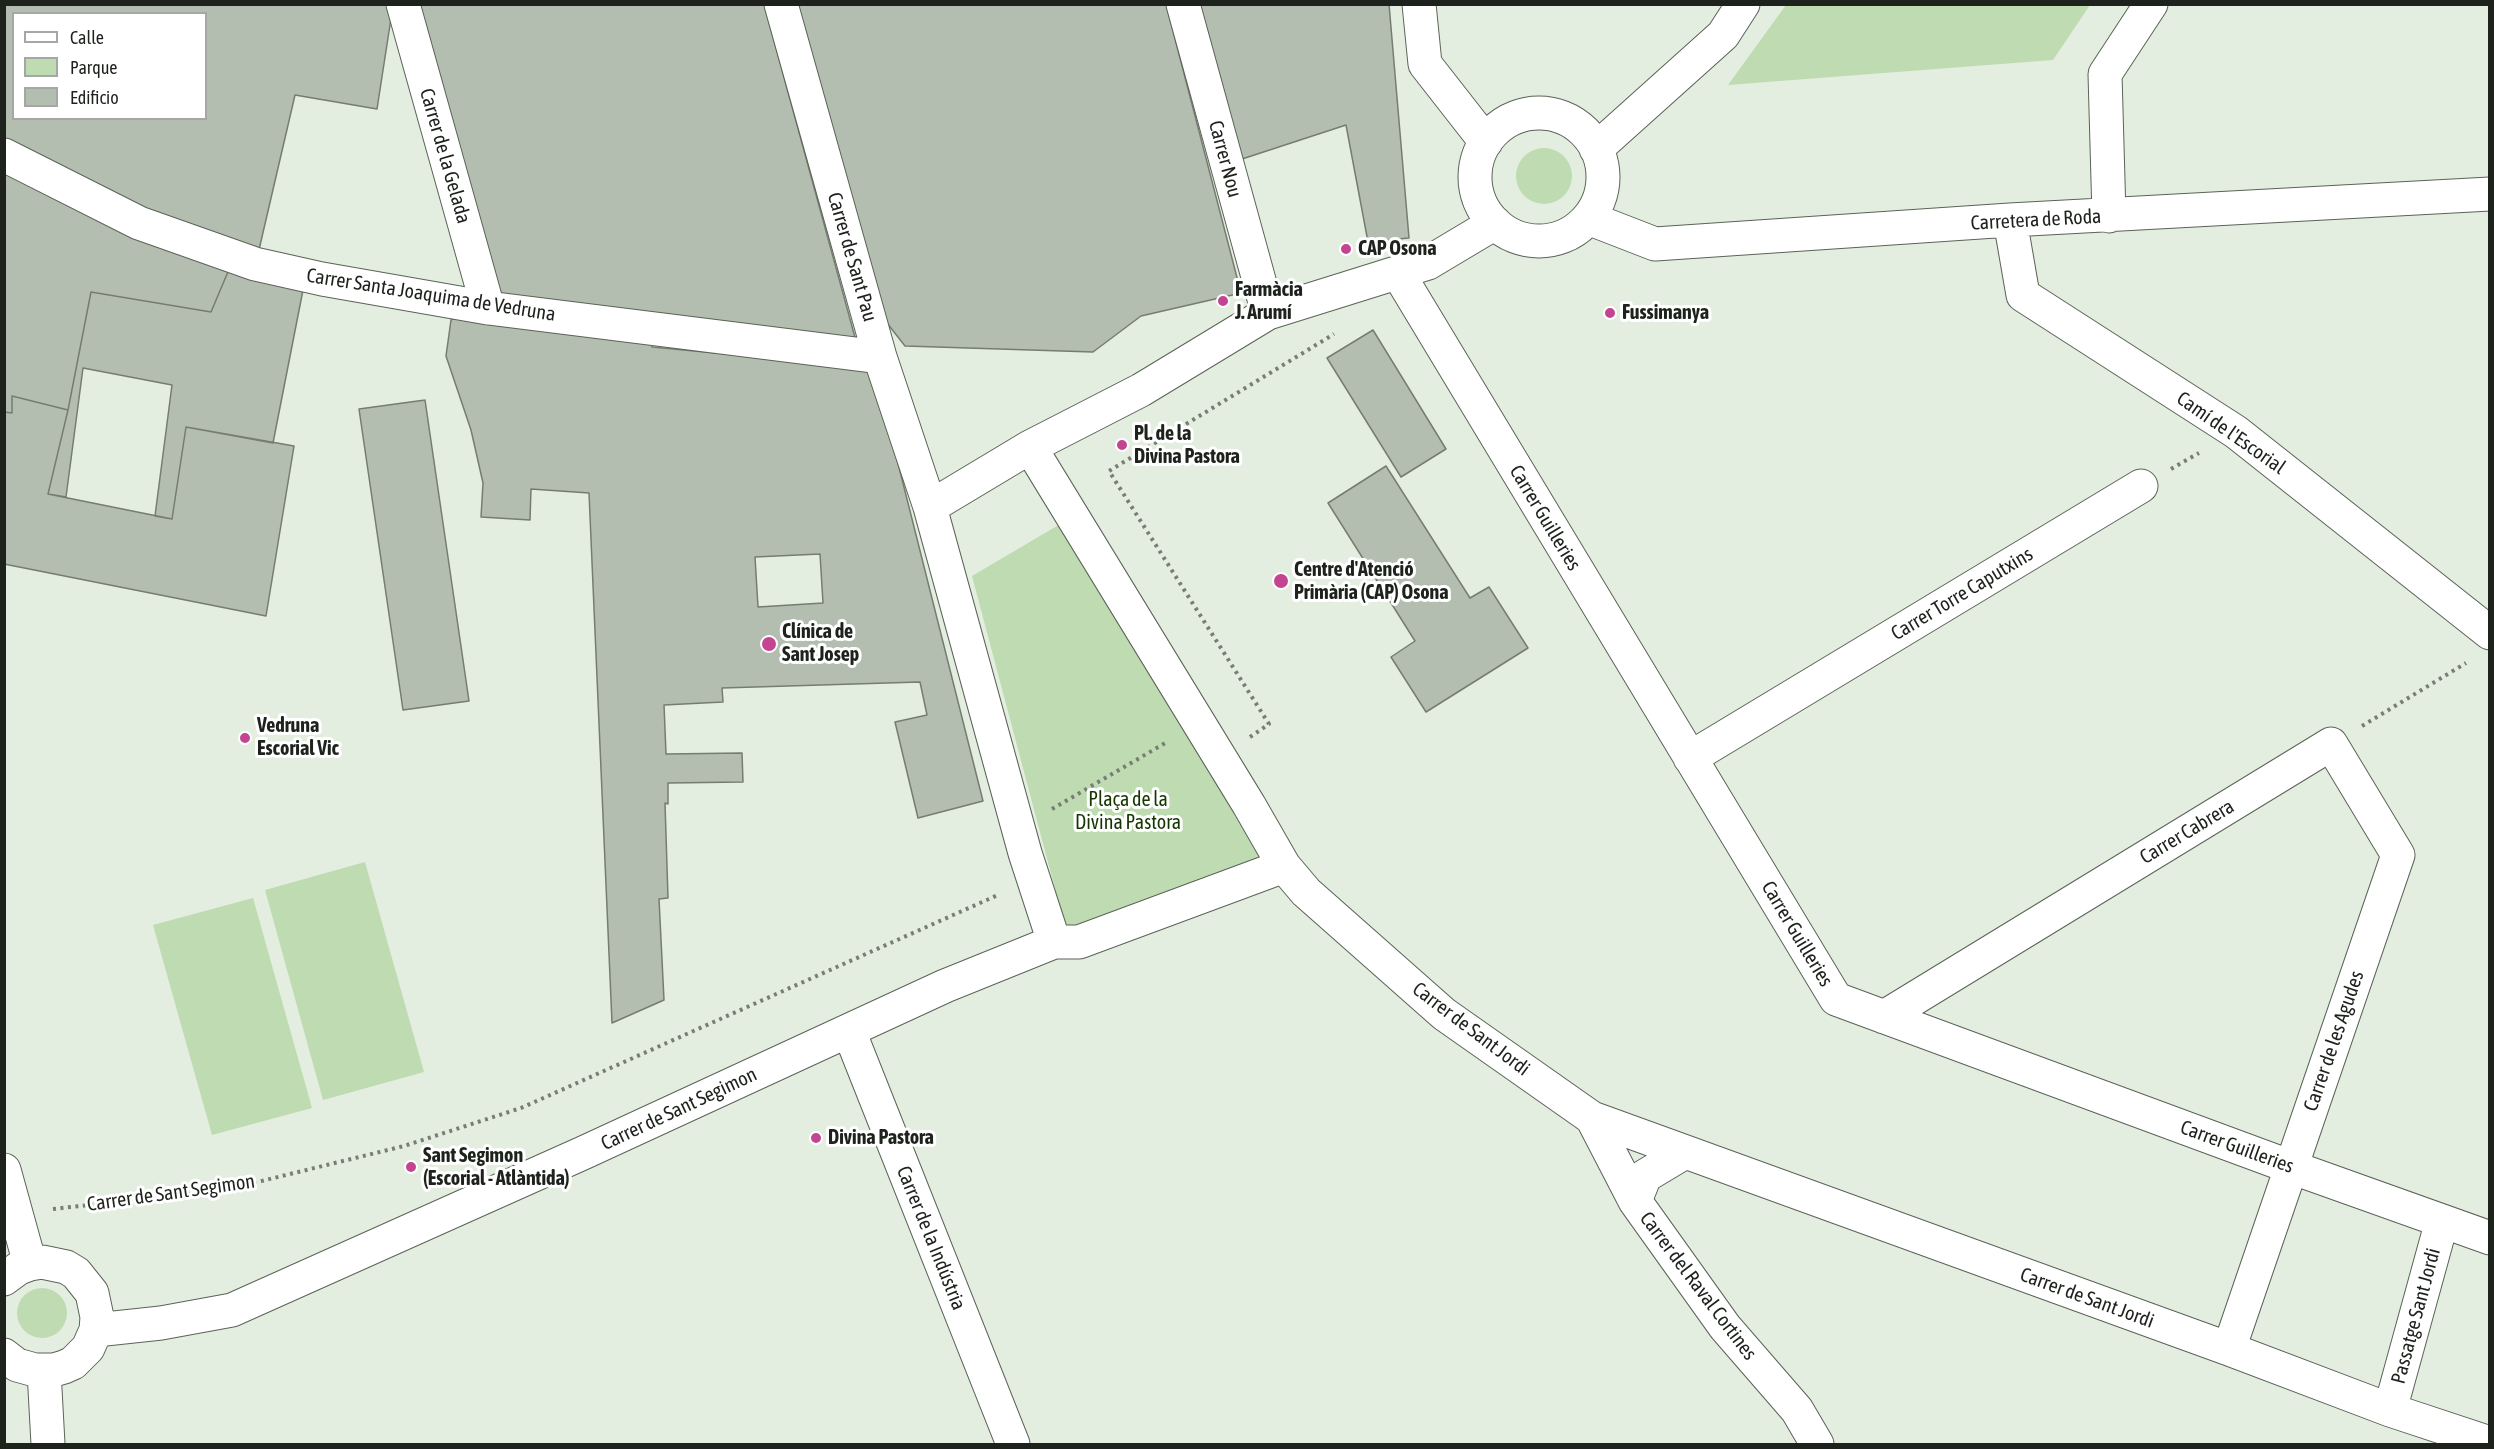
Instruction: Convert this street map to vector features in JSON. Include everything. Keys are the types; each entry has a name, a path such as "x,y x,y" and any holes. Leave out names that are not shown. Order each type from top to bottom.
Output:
{"street":[{"name":"Carrer de la Gelada","path":"403,4 488,308"},
{"name":"Carrer de Sant Pau","path":"781,4 880,357 930,507"},
{"name":"Carrer Nou","path":"1183,4 1268,314"},
{"path":"1419,4 1425,64 1486,141"},
{"path":"1596,149 1723,36 1743,4"},
{"path":"2109,216 2105,74 2151,4"},
{"path":"1532,113 1565,118 1584,130 1596,149 1601,158 1604,179 1599,200 1588,218 1564,236 1543,241 1522,238 1495,223 1484,209 1476,184 1478,158 1486,141 1501,125 1532,113"},
{"name":"Carrer Santa Joaquima de Vedruna","path":"4,155 139,222 255,264 322,279 488,308 880,357"},
{"name":"Carretera de Roda","path":"1588,218 1655,244 2010,220 2490,194"},
{"name":"Camí de l'Escorial","path":"2010,220 2023,295 2236,432 2490,633"},
{"path":"1030,447 1284,866 1079,942 1054,942 1025,853 930,507 1030,447 1141,390 1268,314 1428,263 1495,223"},
{"name":"Carrer Guilleries","path":"1398,273 1836,999 2490,1238"},
{"name":"Carrer Torre Caputxins","path":"1690,758 2141,486"},
{"name":"Carrer Cabrera","path":"1884,1017 2331,744"},
{"name":"Carrer de les Agudes","path":"2229,1349 2398,855 2331,744"},
{"name":"Carrer de Sant Jordi","path":"1284,866 1306,892 1444,1014 1592,1118 2229,1349 2390,1410 2490,1443"},
{"name":"Carrer de Sant Segimon","path":"96,1330 161,1323 232,1310 945,986 1054,942"},
{"name":"Carrer de la Indústria","path":"849,1031 1014,1444"},
{"name":"Carrer del Raval Cortines","path":"1592,1118 1635,1201 1725,1327 1797,1410 1817,1444"},
{"path":"1635,1201 1645,1176 1685,1152"},
{"path":"4,1170 17,1272 54,1263 76,1274 92,1293 96,1305 96,1330 88,1348 73,1363 44,1371 17,1365 4,1355"},
{"name":"Passatge Sant Jordi","path":"2390,1410 2442,1221"},
{"path":"44,1371 48,1444"}],"path":[{"path":"1269,724 1109,471 1338,332"},
{"path":"2141,486 2236,432"},
{"path":"2331,744 2470,660"},
{"path":"1044,814 1171,739"},
{"name":"Carrer de Sant Segimon","path":"43,1210 225,1190 404,1146 521,1108 999,894"}],"green space":[{"path":"1786,5 2090,5 2053,60 1728,85"},
{"path":"1538,148 1550,148 1560,152 1568,160 1572,176 1568,192 1560,200 1550,204 1538,204 1528,200 1520,192 1516,182 1516,170 1520,160 1528,152"},
{"name":"Plaça de la Divina Pastora","path":"1062,523 1263,863 1066,930 972,576"},
{"path":"365,862 424,1072 323,1100 265,890"},
{"path":"253,898 312,1108 212,1135 153,925"},
{"path":"42,1288 60,1295 67,1313 60,1331 42,1338 24,1331 17,1313 24,1295"}],"building":[{"path":"4,4 390,4 392,12 377,109 295,95 258,254 112,197 4,141"},
{"path":"415,4 764,4 856,341 495,299"},
{"path":"797,4 1166,4 1241,293 1141,316 1093,352 905,346 872,304"},
{"path":"1198,4 1389,4 1409,238 1368,242 1346,125 1239,160"},
{"path":"4,164 230,267 211,312 91,292 68,410 12,396 12,413 4,412"},
{"path":"230,267 303,290 273,443 186,427 172,519 155,516 172,385 83,368 66,497 48,494 68,410 91,292 211,312"},
{"name":"Clínica de Sant Josep","path":"467,312 653,342 652,347 874,368 983,801 918,818 895,722 927,715 920,682 722,688 723,702 664,705 666,754 742,753 743,782 668,783 668,804 665,803 668,898 659,899 664,1000 612,1023 589,493 531,489 530,520 481,517 483,483 471,430 446,356 451,320","holes":["820,554 823,603 758,607 755,557"]},
{"path":"1373,330 1446,449 1401,477 1327,358"},
{"path":"12,396 68,410 48,494 172,519 186,427 294,446 266,616 4,564 4,412 12,413"},
{"path":"425,400 469,701 403,710 359,409"},
{"path":"1386,466 1470,598 1489,587 1528,648 1426,712 1391,657 1415,641 1328,503"}],"place":[{"name":"CAP Osona","path":"1346,249"},
{"name":"Farmàcia J. Arumí","path":"1223,301"},
{"name":"Fussimanya","path":"1610,313"},
{"name":"Pl. de la Divina Pastora","path":"1122,445"},
{"name":"Centre d'Atenció Primària (CAP) Osona","path":"1281,581"},
{"name":"Clínica de Sant Josep","path":"769,644"},
{"name":"Vedruna Escorial Vic","path":"245,738"},
{"name":"Divina Pastora","path":"816,1138"},
{"name":"Sant Segimon (Escorial - Atlàntida)","path":"411,1167"}]}
